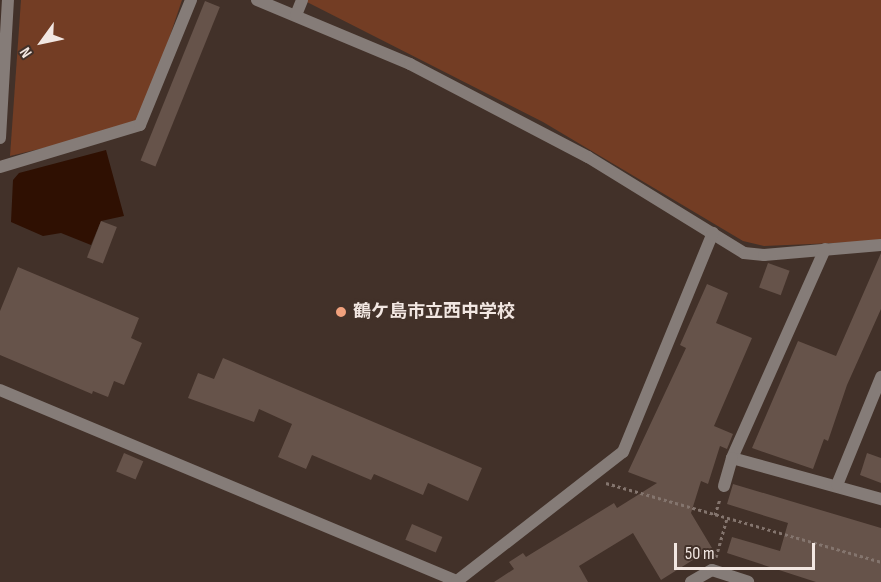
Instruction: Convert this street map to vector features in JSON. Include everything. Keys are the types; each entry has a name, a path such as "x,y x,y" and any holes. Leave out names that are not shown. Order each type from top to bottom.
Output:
{"street":[{"path":"0,138 8,0"},
{"path":"0,167 140,125 190,0"},
{"path":"257,0 410,64 588,157 744,253 764,255 881,245"},
{"path":"296,15 302,0"},
{"path":"0,390 457,582 623,452 713,233"},
{"path":"724,486 732,458 825,249"},
{"path":"837,485 881,377"},
{"path":"732,458 837,485 881,499"},
{"path":"691,582 712,570 748,582"}],"path":[{"path":"589,479 881,562"},
{"path":"712,570 727,518"}],"shaded area":[{"path":"21,0 182,0 140,125 10,156"},
{"path":"303,0 881,0 881,241 764,246 743,241 543,122"},
{"path":"106,150 124,216 101,221 91,245 61,233 43,236 11,222 13,180 19,173"}],"building":[{"path":"205,1 220,7 155,166 141,160"},
{"path":"101,221 117,227 103,264 87,257"},
{"path":"881,253 881,309 847,385 828,441 824,439 813,469 752,448 798,341 836,356"},
{"path":"768,263 790,271 781,295 759,287"},
{"path":"18,267 139,318 131,338 142,343 124,385 114,381 108,397 93,391 92,394 0,355 0,311"},
{"path":"707,284 728,293 716,323 752,338 714,426 733,434 727,449 720,446 708,484 701,481 691,513 712,548 661,580 633,533 579,566 588,582 494,582 514,569 509,562 523,553 526,557 614,503 617,508 657,483 628,472 686,348 680,345"},
{"path":"223,358 482,468 468,501 428,483 423,495 374,474 371,480 312,455 306,469 278,457 292,424 259,409 254,422 188,398 198,373 214,379"},
{"path":"124,453 143,461 136,480 116,471"},
{"path":"867,453 881,458 881,483 860,475"},
{"path":"733,484 881,528 881,582 816,582 727,553 732,537 780,551 788,523 727,504"},
{"path":"412,524 442,537 436,553 405,540"}],"place":[{"name":"鶴ケ島市立西中学校","path":"341,312"}]}
